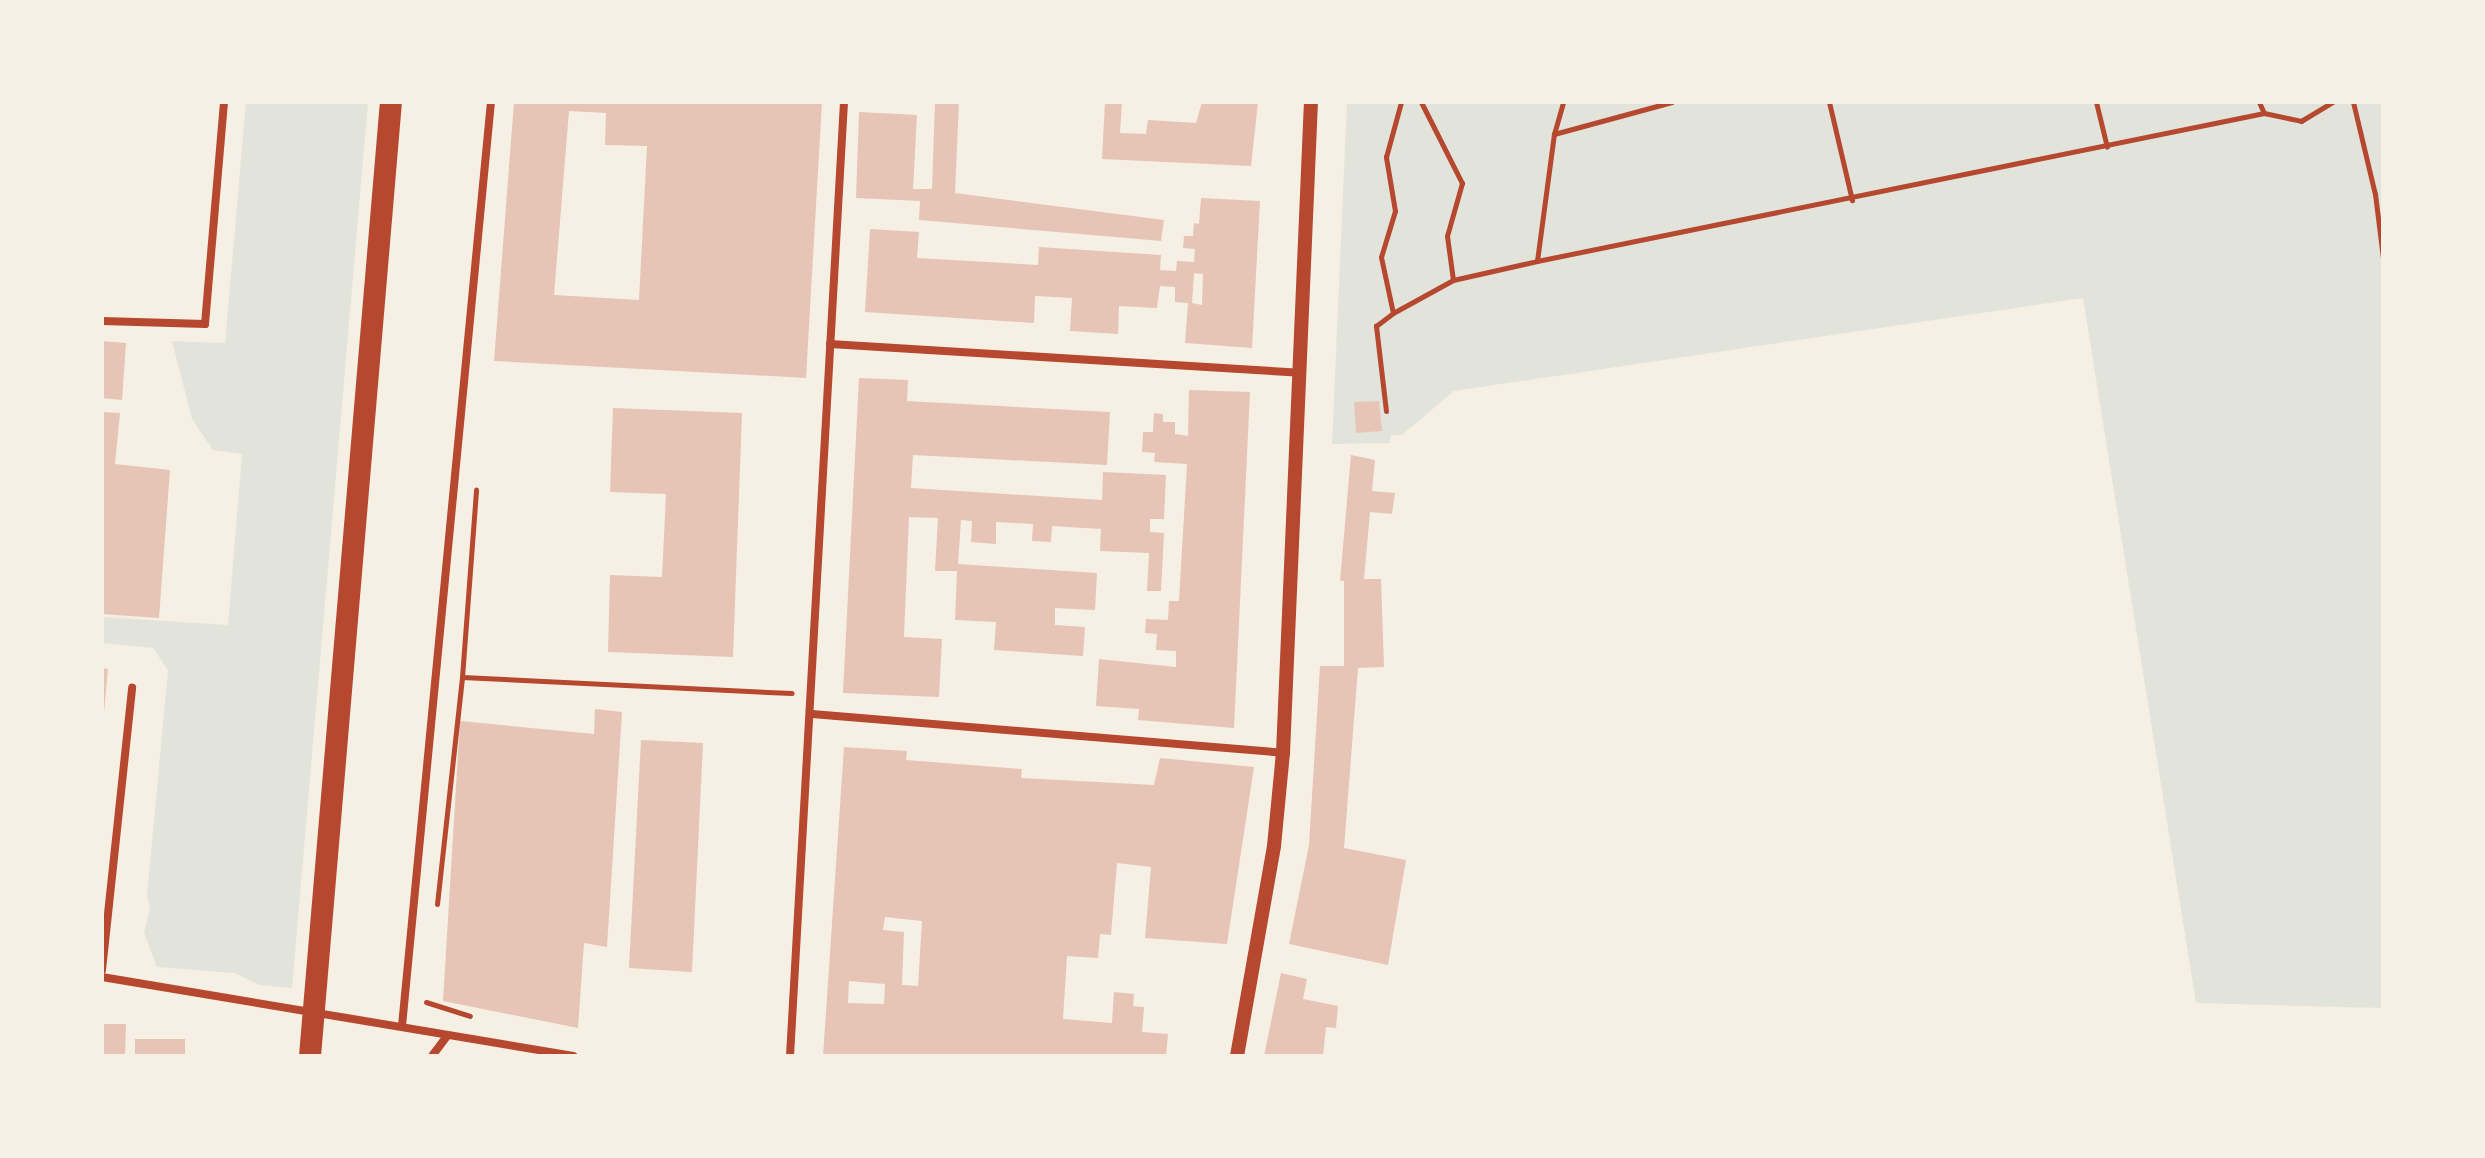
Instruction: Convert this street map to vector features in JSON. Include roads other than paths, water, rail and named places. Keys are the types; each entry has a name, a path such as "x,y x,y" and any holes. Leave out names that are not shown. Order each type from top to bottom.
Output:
{"highway":[{"path":"310,1056 391,102"}],"street":[{"path":"102,321 205,324 224,102"},
{"path":"402,1026 491,102"},
{"path":"790,1056 812,714 844,102"},
{"path":"1237,1056 1274,846 1283,753 1311,102"},
{"path":"830,344 1300,373"},
{"path":"102,970 132,688"},
{"path":"812,714 1283,753"},
{"path":"102,977 573,1056"},
{"path":"432,1056 448,1035"}]}
